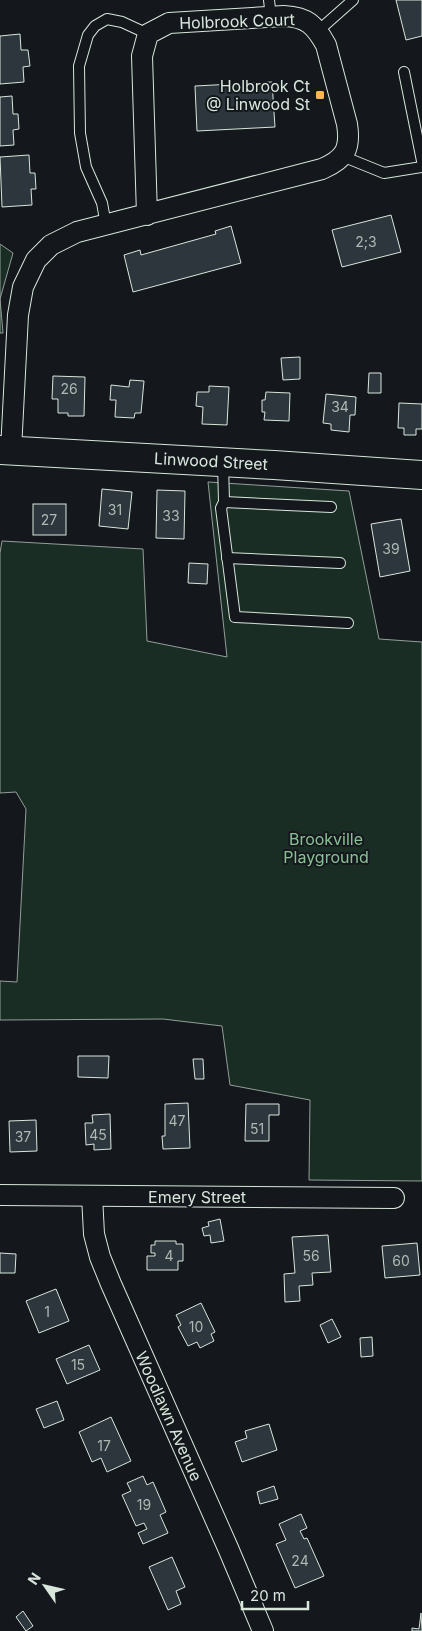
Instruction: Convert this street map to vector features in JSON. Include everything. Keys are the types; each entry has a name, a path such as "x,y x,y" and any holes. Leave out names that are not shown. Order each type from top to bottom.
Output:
{"main road":[{"name":"Linwood Street","path":"6,450 422,475"}],"street":[{"name":"Holbrook Court","path":"148,34 169,23 270,8 302,18 318,31 326,45 347,124 349,138 347,148 342,156"},
{"path":"147,215 142,56 148,34"},
{"path":"6,450 18,315 23,287 36,260 51,244 77,232 322,169 334,164 342,156"},
{"name":"Emery Street","path":"0,1195 394,1198"},
{"name":"Woodlawn Avenue","path":"92,1196 94,1234 107,1275 263,1631"}],"lane":[{"path":"318,31 353,0"},
{"path":"106,225 102,204 86,167 80,133 79,66 88,35 95,26 107,19 122,22 148,34"},
{"path":"404,72 422,161"},
{"path":"342,156 384,173 422,168"},
{"path":"223,462 224,502 221,508 235,617 348,622"},
{"path":"224,502 331,507"},
{"path":"228,558 340,563"}],"green space":[{"path":"0,244 13,253 0,299"},
{"path":"0,299 3,333 0,333"},
{"name":"Brookville Playground","path":"208,482 349,491 379,639 422,642 422,1181 309,1180 310,1100 230,1085 222,1026 163,1019 0,1020 0,981 17,982 26,809 16,792 0,793 0,553 2,541 143,549 147,641 227,657"}],"building":[{"path":"396,0 422,0 422,36 406,40"},
{"path":"20,34 21,50 28,50 30,66 23,67 24,82 0,84 0,36"},
{"path":"272,82 275,127 197,131 195,86"},
{"path":"12,96 13,114 18,114 19,129 13,130 14,145 0,146 0,97"},
{"path":"29,155 30,173 35,173 36,189 31,189 32,205 2,207 0,157"},
{"path":"391,215 401,252 342,267 332,230"},
{"path":"231,226 241,263 133,292 124,255 140,250 141,255 216,234 215,231"},
{"path":"300,357 300,379 283,380 281,358"},
{"path":"369,373 381,373 381,393 368,393"},
{"path":"53,376 85,377 84,416 68,416 68,413 58,413 58,399 52,399"},
{"path":"130,380 144,381 141,413 135,413 134,418 115,417 116,400 110,400 111,385 129,387"},
{"path":"209,386 229,387 227,425 202,424 203,407 196,406 197,392 209,392"},
{"path":"266,392 290,393 289,421 264,420 265,412 262,412 262,400 265,400"},
{"path":"326,394 356,397 355,415 350,415 349,432 331,430 331,424 323,423"},
{"path":"399,403 422,404 422,429 416,429 416,435 404,435 404,428 398,428"},
{"path":"102,489 132,492 128,529 99,526"},
{"path":"157,490 185,491 184,539 156,538"},
{"path":"33,504 66,504 66,535 33,535"},
{"path":"401,519 410,571 380,577 371,524"},
{"path":"189,563 208,564 207,584 188,583"},
{"path":"78,1056 109,1056 108,1078 78,1077"},
{"path":"193,1059 203,1059 204,1079 195,1079"},
{"path":"188,1103 190,1148 163,1149 162,1136 165,1136 165,1104"},
{"path":"246,1104 279,1104 279,1115 269,1115 269,1141 245,1141"},
{"path":"110,1114 111,1149 94,1150 94,1144 86,1145 85,1123 93,1123 92,1115"},
{"path":"36,1120 37,1151 10,1152 9,1121"},
{"path":"220,1219 224,1241 211,1243 210,1235 204,1236 202,1228 209,1226 208,1222"},
{"path":"328,1235 331,1272 312,1273 313,1285 299,1286 300,1301 285,1302 284,1274 295,1273 292,1237"},
{"path":"155,1241 176,1241 176,1244 183,1244 183,1261 178,1261 178,1270 147,1270 147,1256 155,1256 155,1253 151,1253 151,1245 155,1245"},
{"path":"417,1243 420,1275 385,1278 382,1246"},
{"path":"0,1253 16,1254 15,1273 0,1273"},
{"path":"56,1289 69,1321 39,1333 26,1301"},
{"path":"201,1303 215,1332 211,1334 214,1341 200,1348 197,1342 188,1346 178,1327 181,1325 176,1315"},
{"path":"332,1319 341,1337 328,1343 320,1325"},
{"path":"372,1337 373,1356 361,1357 360,1338"},
{"path":"89,1345 100,1370 67,1384 56,1359"},
{"path":"57,1401 64,1420 44,1428 36,1409"},
{"path":"111,1417 131,1461 107,1472 101,1458 92,1462 79,1432"},
{"path":"269,1424 277,1450 242,1462 235,1442 247,1438 245,1431"},
{"path":"143,1476 147,1485 153,1482 166,1512 160,1515 168,1533 143,1544 138,1533 147,1529 144,1523 136,1526 122,1495 131,1491 127,1483"},
{"path":"274,1486 278,1499 260,1504 257,1492"},
{"path":"301,1514 307,1528 300,1531 304,1539 307,1538 324,1576 295,1588 276,1544 286,1540 279,1524"},
{"path":"172,1557 185,1587 176,1591 181,1604 168,1610 149,1567"},
{"path":"23,1611 33,1626 26,1631 16,1617"},
{"path":"421,1613 422,1631 412,1631 412,1628 419,1629"}],"place":[{"name":"Holbrook Ct @ Linwood St","path":"320,95"}]}
